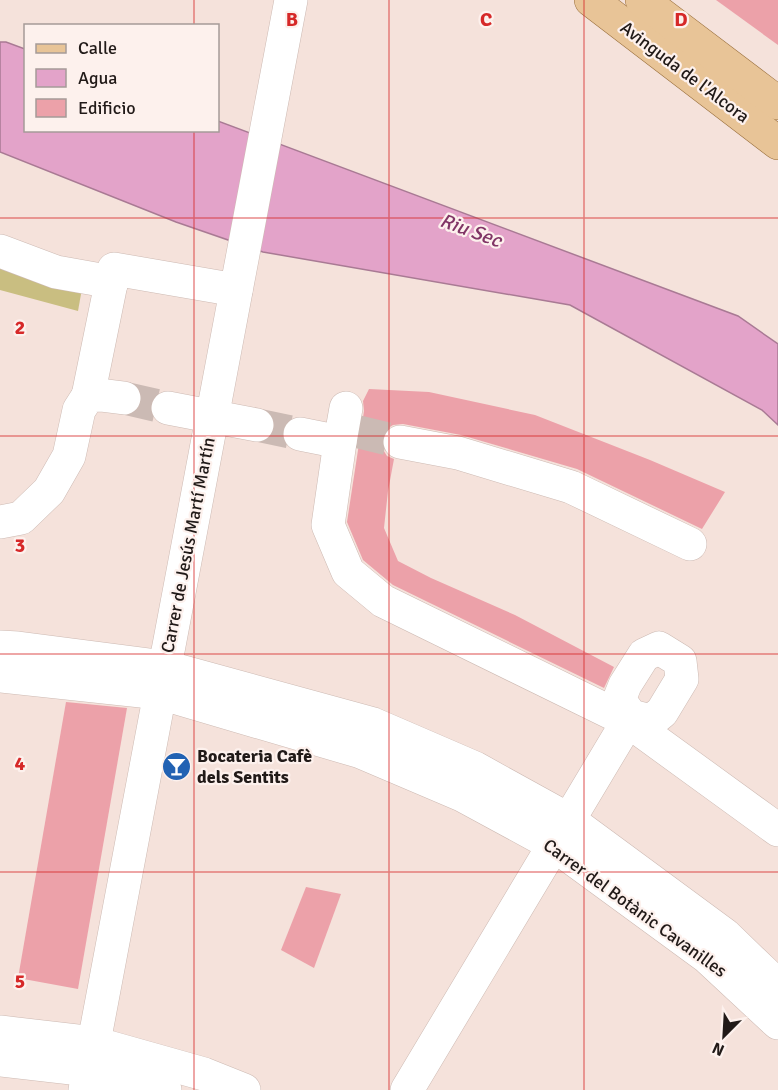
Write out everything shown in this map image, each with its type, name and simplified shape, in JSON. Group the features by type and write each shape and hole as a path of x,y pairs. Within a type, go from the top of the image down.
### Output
{"main road":[{"name":"Avinguda de l'Alcora","path":"591,0 778,143"},
{"name":"Avinguda de l'Alcora","path":"642,0 778,103"}],"street":[{"name":"Carrer de Jesús Martí Martín","path":"89,1067 291,0"},
{"path":"0,251 56,272 113,275 236,290"},
{"path":"0,522 21,518 49,491 69,456 79,410 88,396 113,275"},
{"path":"88,396 124,398"},
{"path":"168,408 257,425"},
{"path":"300,434 346,427 328,525 348,572 382,601 630,718 778,830"},
{"path":"400,442 458,453 571,487 690,544"},
{"name":"Carrer del Botànic Cavanilles","path":"0,647 18,648 373,724 475,768 561,833 707,957 778,1023"},
{"name":"Carrer del Botànic Cavanilles","path":"0,676 163,680"},
{"path":"407,1090 630,718"},
{"name":"Carrer del Botànic Cavanilles","path":"561,833 725,935 778,986"},
{"path":"0,1032 89,1067 165,1090"},
{"path":"0,1060 204,1074 244,1090"}],"shaded area":[{"path":"0,236 86,266 78,311 0,290"}],"water":[{"name":"Riu Sec","path":"0,42 6,42 24,49 24,132 219,132 219,121 738,316 778,344 778,425 762,410 570,305 263,252 176,222 0,152"}],"building":[{"path":"716,0 778,0 778,45"},
{"path":"369,389 429,392 535,415 725,492 702,529 577,469 461,435 403,424 393,425 385,430 382,448 387,456 394,459 384,528 398,561 515,615 614,667 604,688 393,585 363,560 347,522 364,411 363,401"},
{"path":"66,702 127,708 78,989 18,978"},
{"path":"306,887 341,894 314,968 281,950"}],"tunnel":[{"path":"124,398 168,408"},
{"path":"257,425 300,434"},
{"path":"355,431 400,442"}],"place":[{"name":"Bocateria Cafè dels Sentits","path":"176,766"}]}
